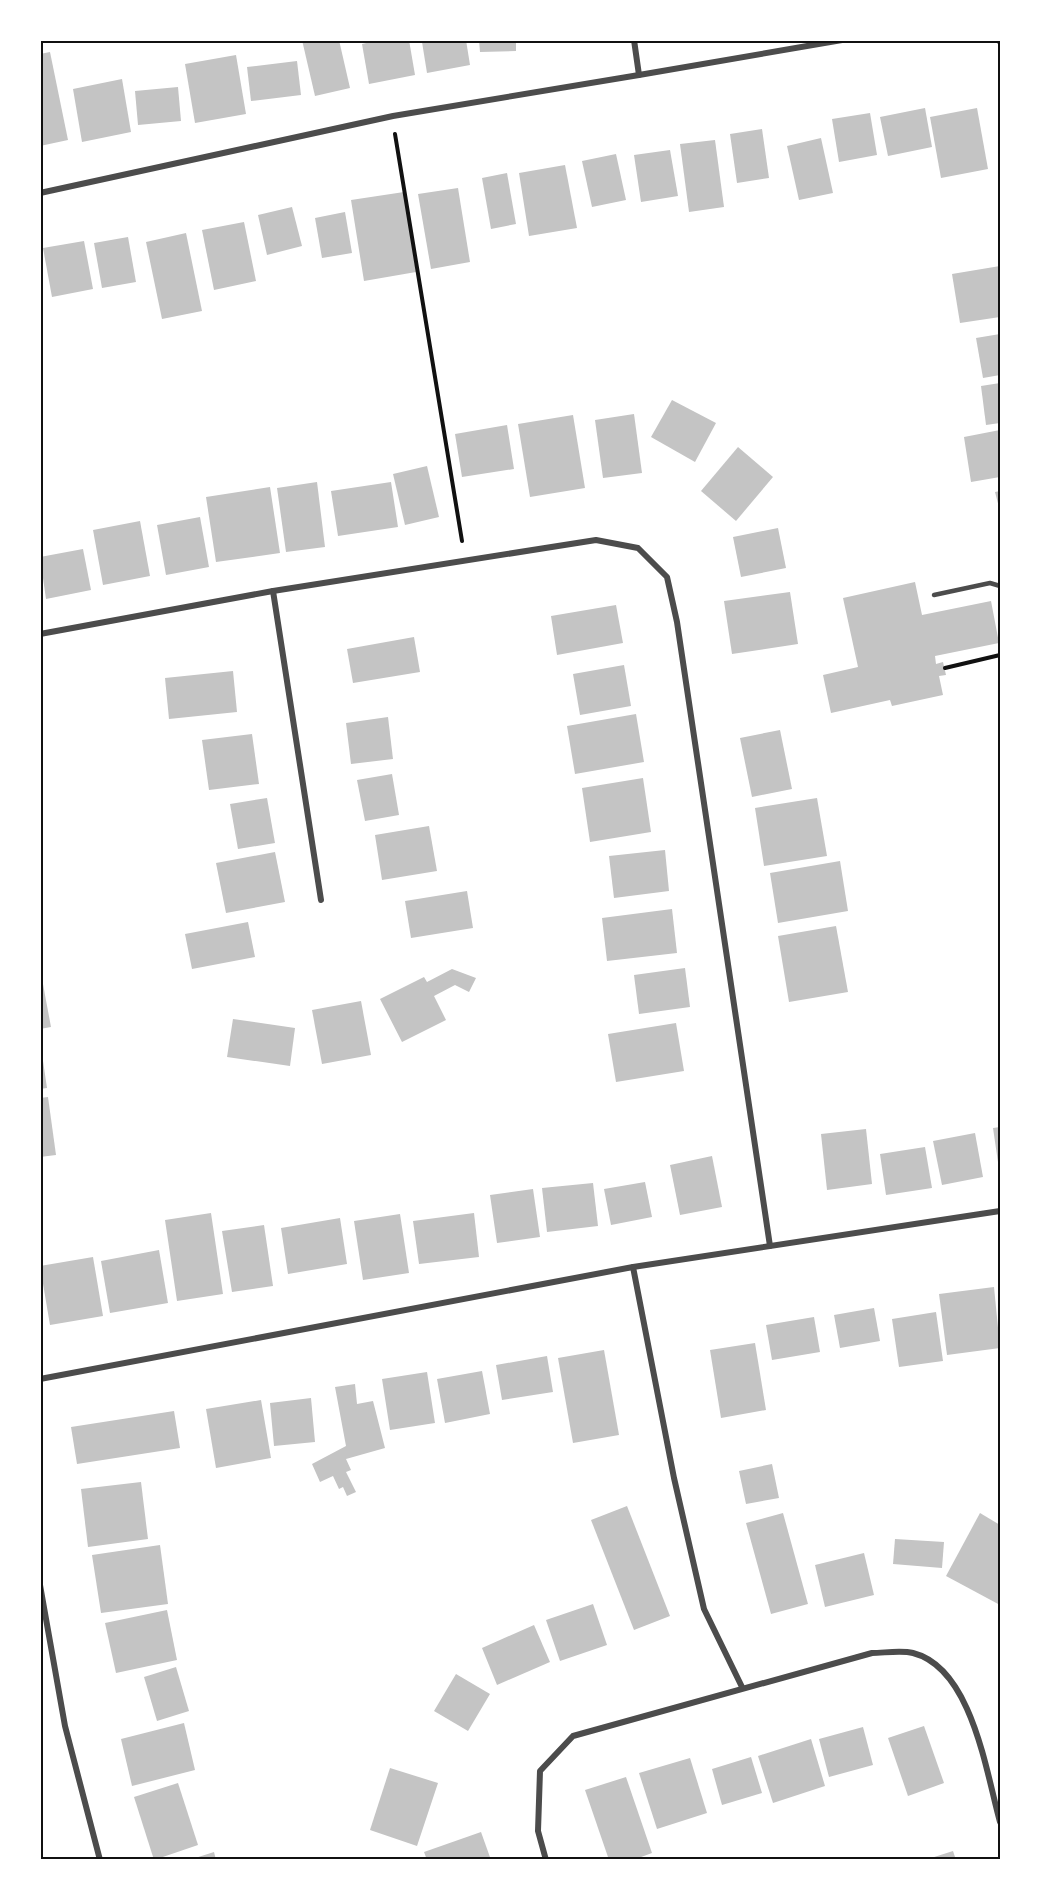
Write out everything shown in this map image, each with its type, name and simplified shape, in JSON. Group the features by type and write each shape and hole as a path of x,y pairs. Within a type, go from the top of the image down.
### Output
{"street":[{"path":"634,40 639,75"},
{"path":"40,193 393,116 842,40"},
{"path":"40,634 273,591 464,559 596,540 638,548 667,577 677,622 770,1246"},
{"path":"273,591 321,900"},
{"path":"40,1379 633,1267 1000,1211"},
{"path":"633,1267 674,1478 704,1609 742,1687"},
{"path":"40,1585 65,1726 100,1860"},
{"path":"546,1860 538,1831 540,1771 573,1736 742,1687 872,1653 914,1653 945,1671 967,1703 1000,1822"}],"lane":[{"path":"934,595 990,583 1000,586"}],"path":[{"path":"393,116 464,559"},
{"path":"945,668 1000,655"}],"building":[{"path":"302,40 339,40 350,88 315,96"},
{"path":"379,40 409,40 415,75 369,84 362,44"},
{"path":"466,40 470,65 427,73 422,42"},
{"path":"479,40 516,40 516,51 480,52"},
{"path":"50,52 68,140 40,146 40,54"},
{"path":"236,55 246,114 195,123 185,64"},
{"path":"297,61 301,95 251,101 247,67"},
{"path":"122,79 131,132 82,142 73,89"},
{"path":"178,87 181,121 138,125 135,91"},
{"path":"925,108 932,147 888,156 880,117"},
{"path":"977,108 988,169 941,178 930,117"},
{"path":"870,113 877,155 839,162 832,119"},
{"path":"762,129 769,178 737,183 730,134"},
{"path":"821,138 833,193 799,200 787,146"},
{"path":"715,140 724,207 689,212 680,144"},
{"path":"670,150 678,196 641,202 634,155"},
{"path":"616,154 626,200 592,207 582,161"},
{"path":"565,165 577,228 529,236 519,173"},
{"path":"507,173 516,224 491,229 482,178"},
{"path":"458,188 470,262 431,269 418,194"},
{"path":"404,192 416,272 364,281 351,200"},
{"path":"292,207 302,246 267,255 258,215"},
{"path":"345,212 352,253 322,258 315,218"},
{"path":"244,222 256,281 214,290 202,230"},
{"path":"186,233 202,311 162,319 146,242"},
{"path":"128,237 136,282 102,288 94,243"},
{"path":"84,241 93,289 52,297 43,248"},
{"path":"1000,266 1000,317 960,323 952,274"},
{"path":"1000,334 1000,375 983,378 976,338"},
{"path":"1000,383 1000,423 986,425 981,386"},
{"path":"672,400 716,423 695,462 651,437"},
{"path":"634,414 642,473 603,478 595,420"},
{"path":"573,415 585,488 530,497 518,424"},
{"path":"507,425 514,469 462,477 455,434"},
{"path":"1000,430 1000,477 971,482 964,437"},
{"path":"738,447 773,477 736,521 701,491"},
{"path":"427,466 439,517 405,525 393,474"},
{"path":"317,482 325,547 286,552 277,488"},
{"path":"391,482 398,527 338,536 331,491"},
{"path":"270,487 280,553 216,562 206,497"},
{"path":"1000,491 1000,511 995,492"},
{"path":"200,517 209,567 166,575 157,525"},
{"path":"140,521 150,576 103,585 93,530"},
{"path":"778,528 786,568 741,577 733,537"},
{"path":"83,549 91,590 46,599 40,557"},
{"path":"915,582 922,615 991,601 999,643 935,656 936,664 943,662 946,675 939,676 943,695 892,706 890,700 831,713 823,675 858,667 843,598"},
{"path":"790,592 798,644 732,654 724,601"},
{"path":"616,605 623,643 557,655 551,616"},
{"path":"414,637 420,672 353,683 347,649"},
{"path":"624,665 631,706 580,715 573,674"},
{"path":"233,671 237,712 169,719 165,678"},
{"path":"636,714 644,762 575,774 567,726"},
{"path":"388,717 393,759 351,764 346,723"},
{"path":"780,730 792,789 752,797 740,738"},
{"path":"252,734 259,784 209,790 202,740"},
{"path":"392,774 399,815 365,821 357,780"},
{"path":"643,778 651,832 590,842 582,788"},
{"path":"267,798 275,843 238,849 230,804"},
{"path":"817,798 827,856 764,866 755,808"},
{"path":"429,826 437,871 382,880 375,835"},
{"path":"665,850 669,891 614,898 609,856"},
{"path":"275,852 285,902 226,913 216,863"},
{"path":"840,861 848,911 778,923 770,873"},
{"path":"467,891 473,928 411,938 405,901"},
{"path":"672,909 677,953 607,961 602,918"},
{"path":"248,922 255,957 192,969 185,934"},
{"path":"836,926 848,992 789,1002 778,936"},
{"path":"40,968 51,1027 40,1029"},
{"path":"685,968 690,1007 639,1014 634,975"},
{"path":"452,969 476,978 469,992 455,985 434,996 446,1020 402,1042 380,999 424,977 427,982"},
{"path":"361,1001 371,1055 322,1064 312,1010"},
{"path":"233,1019 295,1028 290,1066 227,1057"},
{"path":"676,1023 684,1071 616,1082 608,1034"},
{"path":"42,1054 47,1088 40,1089 40,1055"},
{"path":"48,1097 56,1155 40,1157 40,1098"},
{"path":"1000,1127 1000,1169 999,1169 993,1128"},
{"path":"866,1129 872,1184 827,1190 821,1134"},
{"path":"975,1133 983,1177 942,1185 933,1141"},
{"path":"925,1147 932,1188 886,1195 880,1154"},
{"path":"712,1156 722,1207 680,1215 670,1165"},
{"path":"645,1182 652,1217 611,1225 604,1189"},
{"path":"593,1183 598,1226 547,1232 542,1188"},
{"path":"533,1189 540,1237 497,1243 490,1195"},
{"path":"211,1213 223,1294 177,1301 165,1220"},
{"path":"474,1213 479,1257 419,1264 413,1221"},
{"path":"400,1214 409,1273 363,1280 354,1221"},
{"path":"340,1218 347,1264 288,1274 281,1228"},
{"path":"264,1225 273,1286 232,1292 222,1231"},
{"path":"159,1250 168,1303 110,1313 101,1261"},
{"path":"93,1257 103,1316 50,1325 40,1266"},
{"path":"994,1287 1000,1348 947,1355 939,1294"},
{"path":"874,1308 880,1341 840,1348 834,1315"},
{"path":"936,1312 943,1361 899,1367 892,1319"},
{"path":"814,1317 820,1352 772,1360 766,1325"},
{"path":"755,1343 766,1410 721,1418 710,1350"},
{"path":"604,1350 619,1435 573,1443 558,1358"},
{"path":"547,1356 553,1392 502,1400 496,1365"},
{"path":"482,1371 490,1414 445,1423 437,1379"},
{"path":"427,1372 435,1423 390,1430 382,1379"},
{"path":"355,1384 357,1404 373,1401 385,1448 346,1459 351,1470 346,1472 356,1492 347,1496 343,1487 339,1489 333,1476 320,1482 312,1464 346,1446 335,1387"},
{"path":"311,1398 315,1442 274,1446 270,1403"},
{"path":"261,1400 271,1458 216,1468 206,1409"},
{"path":"174,1411 180,1448 77,1464 71,1427"},
{"path":"772,1464 779,1498 746,1504 739,1471"},
{"path":"141,1482 148,1539 88,1547 81,1489"},
{"path":"627,1506 670,1616 634,1630 591,1520"},
{"path":"783,1513 808,1604 771,1614 746,1523"},
{"path":"980,1513 1000,1525 1000,1605 946,1576"},
{"path":"895,1539 944,1542 942,1568 893,1564"},
{"path":"160,1545 168,1604 101,1613 92,1555"},
{"path":"864,1553 874,1595 825,1607 815,1565"},
{"path":"593,1604 607,1645 560,1661 546,1620"},
{"path":"167,1610 177,1660 116,1673 105,1623"},
{"path":"534,1625 550,1662 497,1685 482,1648"},
{"path":"176,1667 189,1711 157,1721 144,1677"},
{"path":"456,1674 490,1694 468,1731 434,1711"},
{"path":"184,1723 195,1770 132,1786 121,1739"},
{"path":"924,1726 944,1783 908,1796 888,1738"},
{"path":"863,1727 873,1765 829,1777 819,1739"},
{"path":"811,1739 825,1786 773,1803 758,1756"},
{"path":"751,1757 762,1793 722,1805 712,1769"},
{"path":"690,1758 707,1813 657,1829 639,1773"},
{"path":"390,1768 438,1783 417,1846 370,1830"},
{"path":"626,1777 652,1853 633,1860 609,1860 585,1790"},
{"path":"178,1783 198,1845 154,1860 134,1797"},
{"path":"481,1832 491,1860 427,1860 424,1852"},
{"path":"953,1851 956,1860 928,1860 928,1859"},
{"path":"214,1852 216,1860 192,1859"}]}
